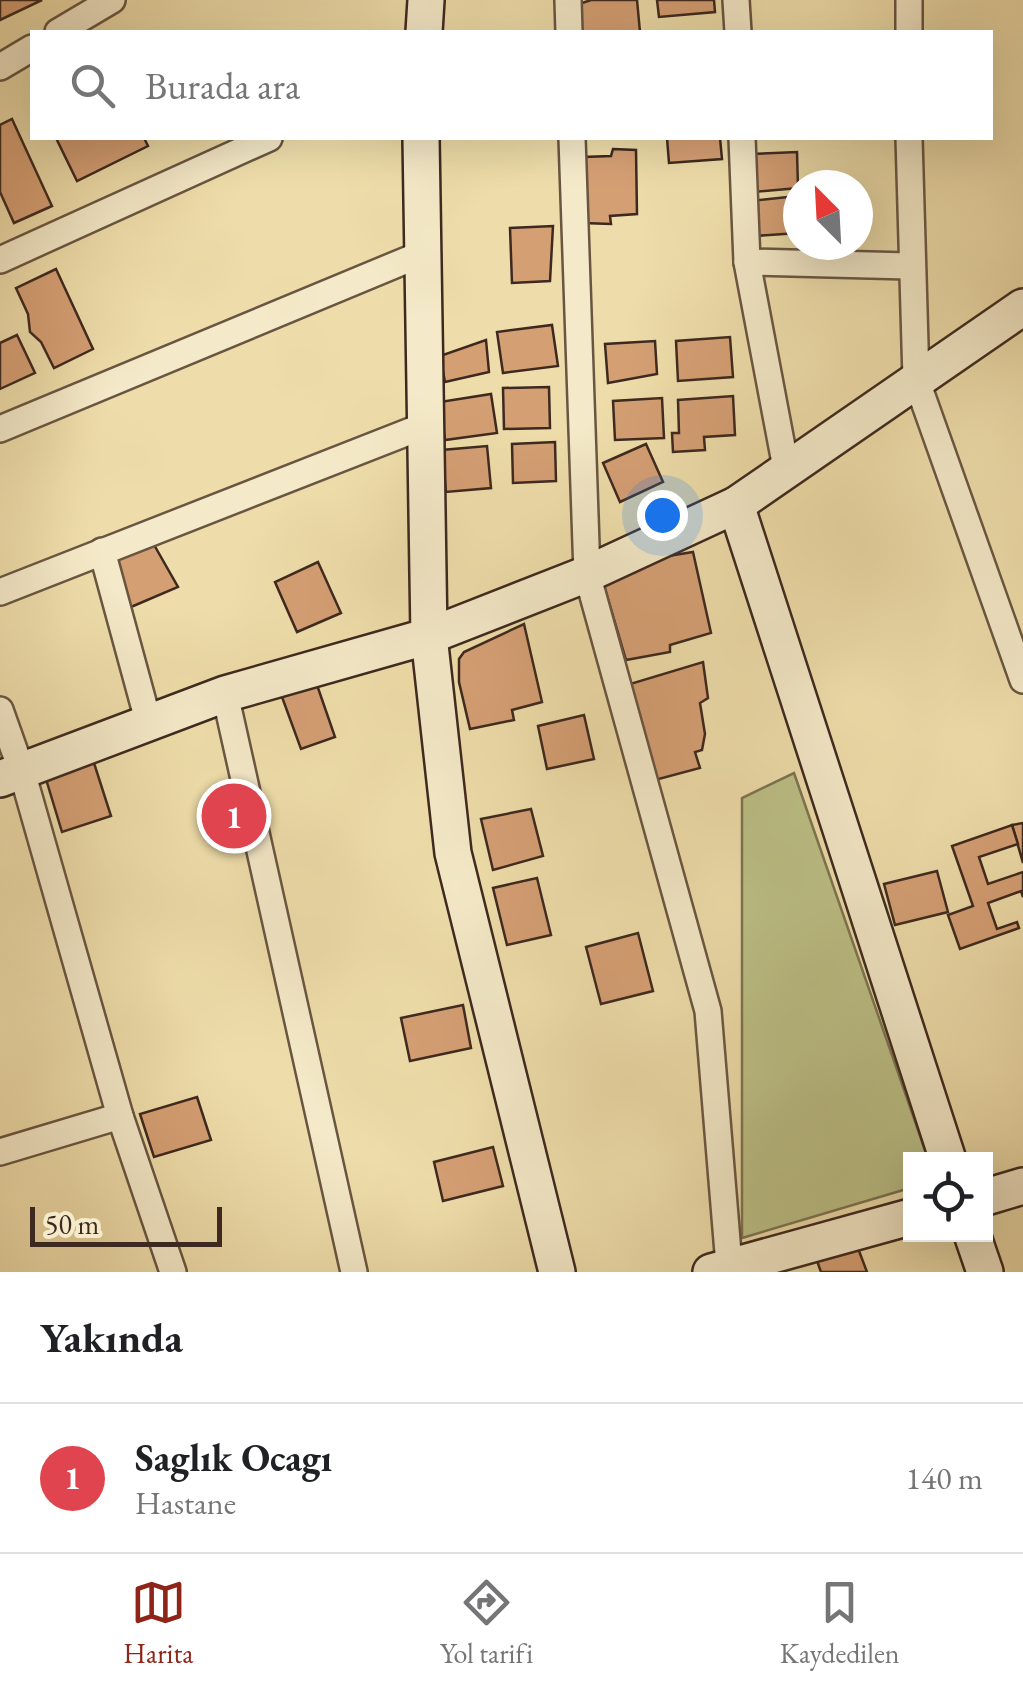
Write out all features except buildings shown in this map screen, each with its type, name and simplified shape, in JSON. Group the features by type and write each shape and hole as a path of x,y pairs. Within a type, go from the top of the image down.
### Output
{"street":[{"path":"61,30 112,0"},
{"path":"424,30 426,0"},
{"path":"568,0 569,30"},
{"path":"736,0 738,30"},
{"path":"909,0 909,30"},
{"path":"0,67 30,49"},
{"path":"0,260 265,140"},
{"path":"421,140 419,255 429,636 453,853 557,1272"},
{"path":"572,140 587,574 708,1011 720,1269 903,1220"},
{"path":"742,140 747,262 786,468"},
{"path":"909,140 916,379 1023,680"},
{"path":"0,429 419,255"},
{"path":"747,262 910,266"},
{"path":"11,776 225,694 429,636 587,574 736,505 1023,306"},
{"path":"0,592 426,426"},
{"path":"736,505 945,1152"},
{"path":"102,551 149,724"},
{"path":"225,694 354,1272"},
{"path":"0,710 11,776 174,1272"},
{"path":"0,1152 120,1116"},
{"path":"993,1195 1023,1186"},
{"path":"975,1242 985,1272"}],"green space":[{"path":"794,773 926,1152 903,1152 903,1190 742,1238 742,798"}],"place":[{"name":"Saglık Ocagı","path":"234,816"}]}
